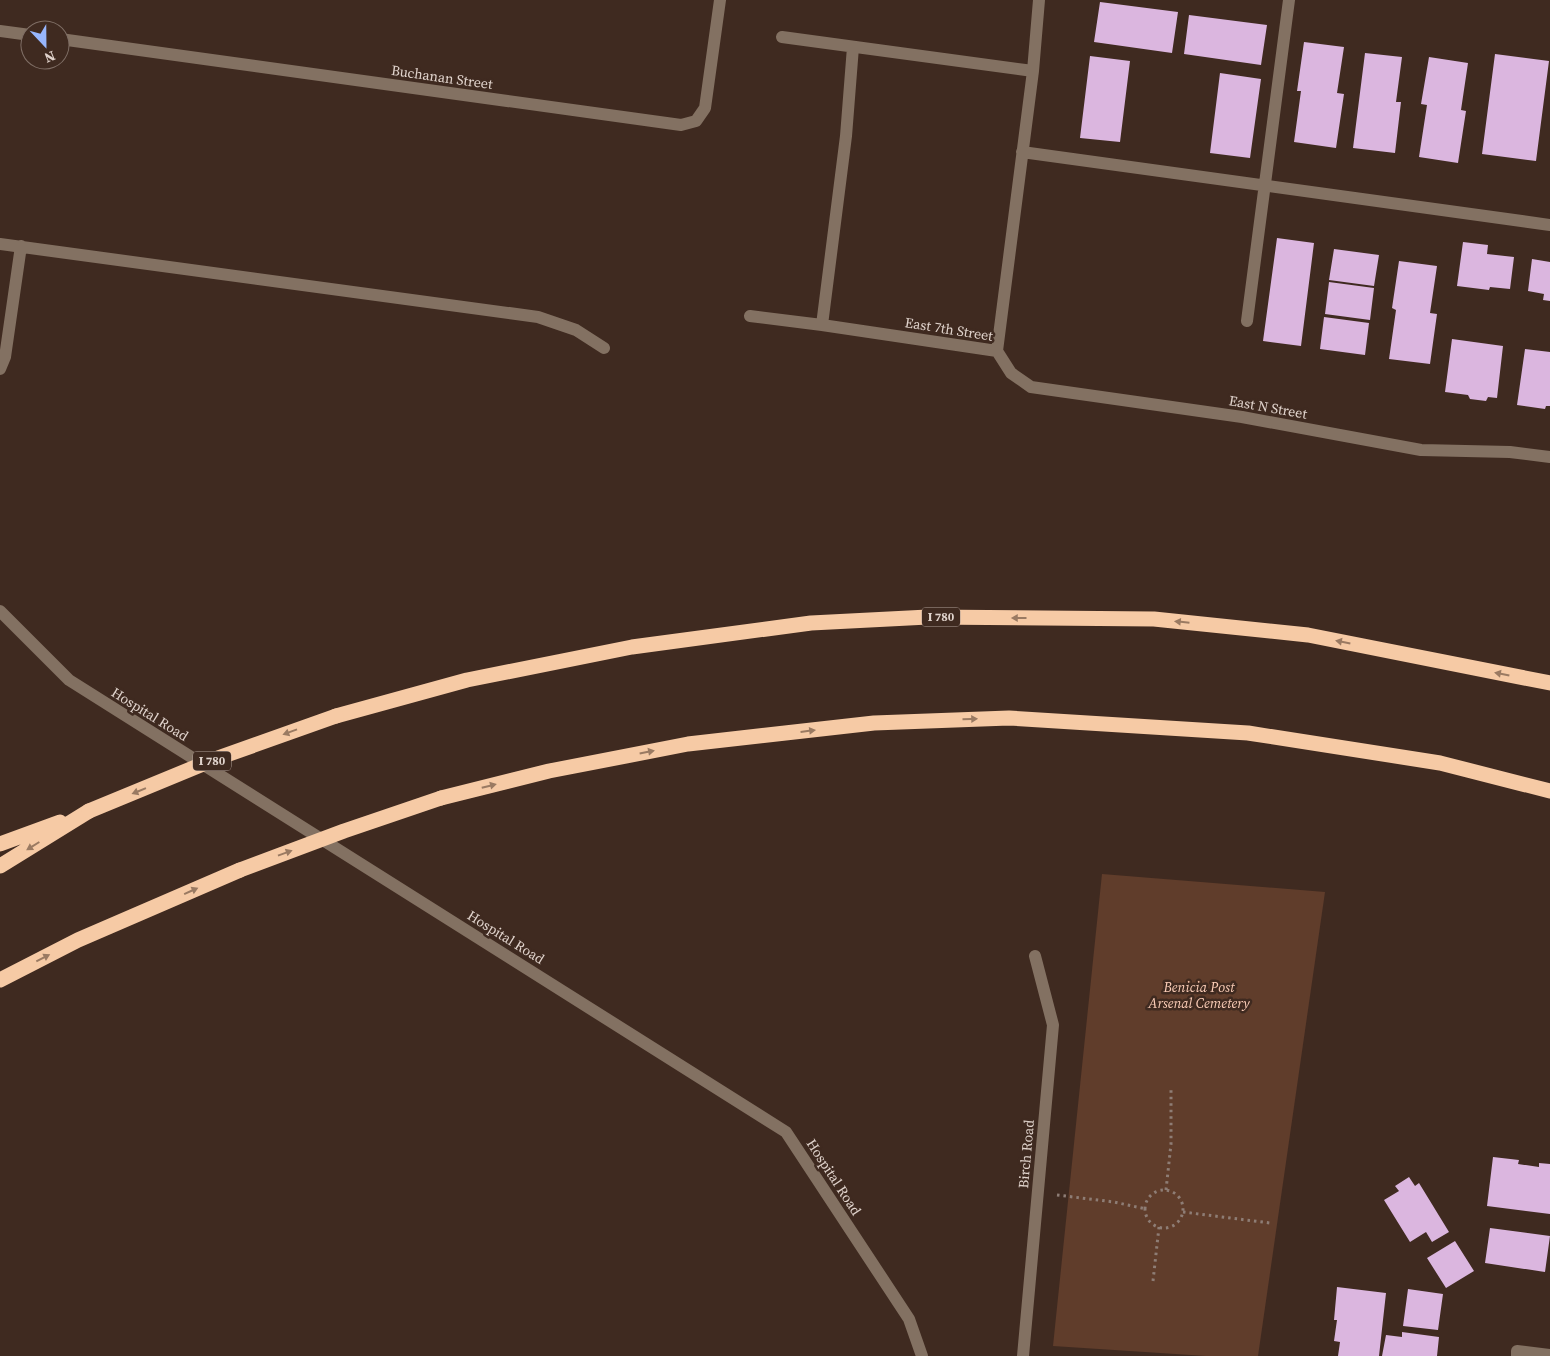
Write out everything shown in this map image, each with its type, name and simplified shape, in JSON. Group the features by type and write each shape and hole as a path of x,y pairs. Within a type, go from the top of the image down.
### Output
{"highway":[{"name":"I 780","path":"0,866 89,811 215,759 336,716 468,680 632,646 811,624 928,617 1154,619 1308,635 1550,683"},
{"path":"0,980 78,940 240,870 344,831 441,798 549,770 688,744 874,723 1009,718 1248,733 1440,763 1550,791"},
{"path":"0,844 89,811"}],"street":[{"name":"Buchanan Street","path":"70,40 681,125 696,121 705,108 720,0"},
{"name":"East 7th Street","path":"750,316 997,351 1033,71 1039,0"},
{"path":"1247,321 1289,0"},
{"path":"0,31 20,34"},
{"path":"782,37 1033,71"},
{"path":"822,325 846,136 853,47"},
{"path":"1022,152 1550,226"},
{"path":"0,244 538,318 576,330 604,348"},
{"path":"0,369 5,356 21,246"},
{"name":"East N Street","path":"997,351 1011,373 1031,387 1242,417 1421,450 1510,452 1550,457"},
{"name":"Hospital Road","path":"0,611 69,680 786,1132 909,1319 922,1356"},
{"name":"Birch Road","path":"1023,1356 1053,1024 1035,956"},
{"path":"1517,1353 1550,1355"}],"path":[{"path":"1166,1190 1171,1144 1171,1088"},
{"path":"1166,1190 1177,1195 1183,1206 1181,1218 1177,1223 1171,1226 1159,1227 1149,1220 1146,1215 1146,1209 1150,1197 1154,1193 1166,1190"},
{"path":"1038,1193 1114,1202 1146,1209"},
{"path":"1183,1212 1270,1223"},
{"path":"1153,1281 1159,1227"}],"green space":[{"name":"Benicia Post Arsenal Cemetery","path":"1102,874 1325,892 1258,1356 1206,1356 1053,1346"}],"building":[{"path":"1100,2 1178,12 1172,53 1094,42"},
{"path":"1189,15 1267,25 1261,65 1184,54"},
{"path":"1304,42 1344,47 1337,93 1344,94 1336,148 1294,142 1301,91 1297,91"},
{"path":"1365,53 1402,57 1396,102 1401,102 1395,153 1353,148"},
{"path":"1495,54 1549,61 1536,161 1482,154"},
{"path":"1090,56 1130,61 1120,142 1080,138"},
{"path":"1429,57 1468,63 1461,110 1466,111 1458,163 1419,157 1427,105 1421,104"},
{"path":"1220,73 1261,79 1250,158 1210,153"},
{"path":"1277,238 1314,243 1301,346 1263,341"},
{"path":"1463,242 1488,245 1487,254 1514,257 1510,289 1490,287 1489,290 1457,286"},
{"path":"1334,249 1379,255 1374,286 1329,280"},
{"path":"1532,259 1550,262 1550,301 1543,300 1544,294 1528,291"},
{"path":"1399,261 1437,266 1430,313 1437,314 1430,364 1389,359 1396,310 1392,308"},
{"path":"1329,282 1374,288 1370,320 1325,314"},
{"path":"1324,317 1369,323 1365,355 1320,349"},
{"path":"1452,339 1503,346 1497,398 1488,397 1486,401 1470,399 1468,395 1445,392"},
{"path":"1525,349 1550,352 1550,406 1546,406 1545,409 1517,405"},
{"path":"1493,1157 1519,1160 1518,1164 1539,1167 1539,1163 1550,1164 1550,1214 1487,1206"},
{"path":"1409,1177 1415,1186 1419,1183 1449,1232 1432,1242 1426,1232 1410,1242 1384,1200 1399,1191 1395,1186"},
{"path":"1490,1228 1550,1236 1545,1272 1485,1263"},
{"path":"1455,1241 1474,1271 1446,1288 1427,1258"},
{"path":"1337,1287 1386,1293 1379,1356 1338,1356 1340,1342 1334,1341 1337,1320 1334,1320"},
{"path":"1408,1289 1443,1294 1438,1330 1403,1326"},
{"path":"1402,1332 1439,1337 1437,1356 1382,1356 1386,1335 1402,1337"}]}
